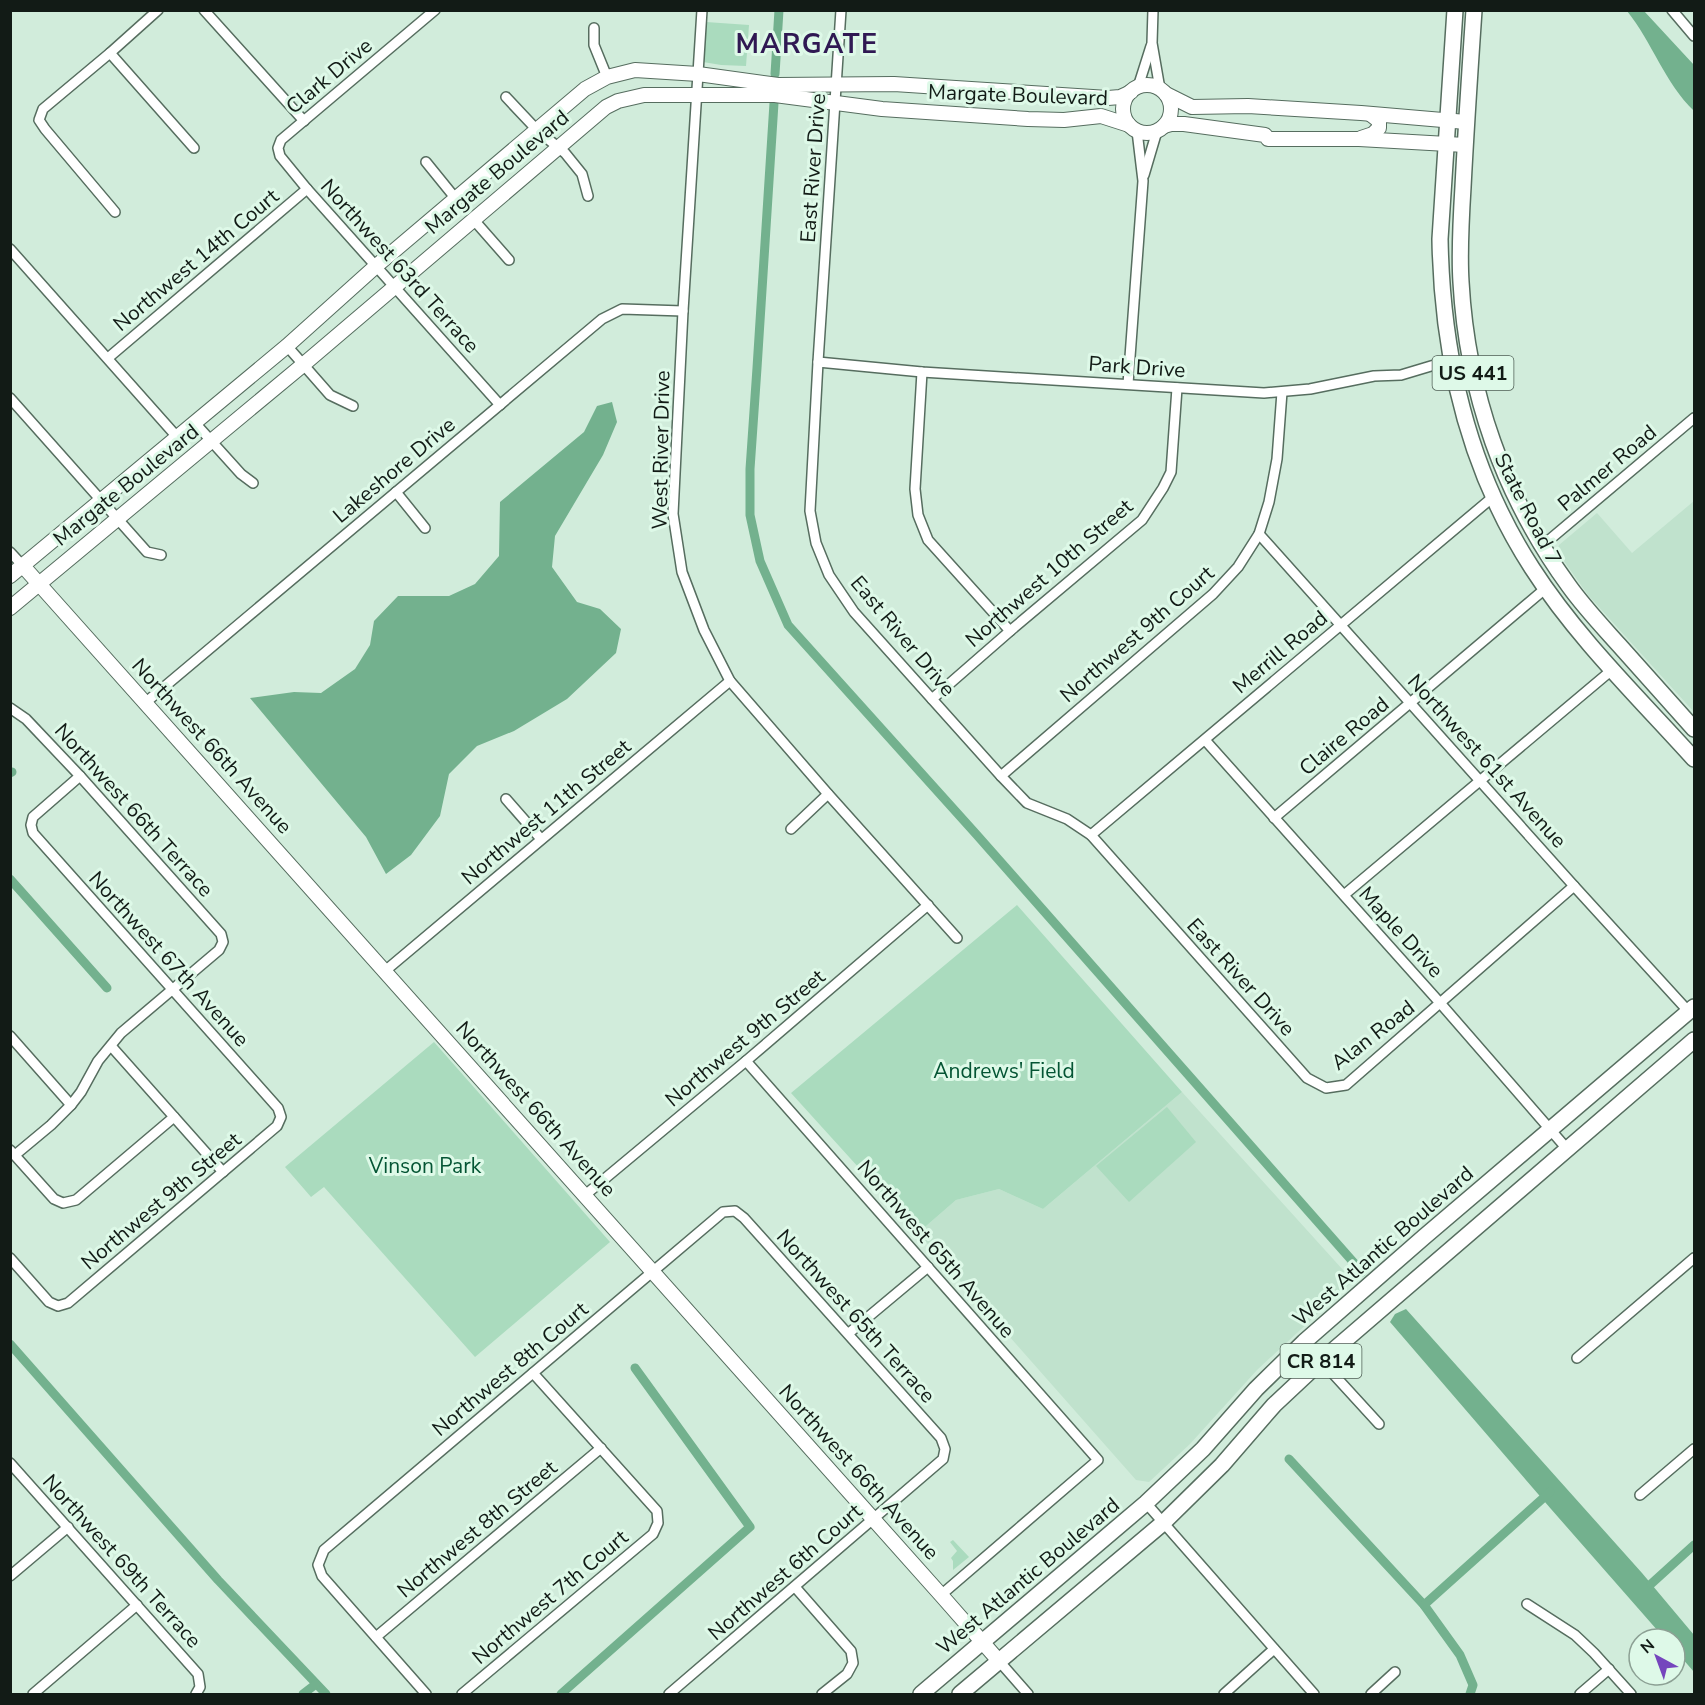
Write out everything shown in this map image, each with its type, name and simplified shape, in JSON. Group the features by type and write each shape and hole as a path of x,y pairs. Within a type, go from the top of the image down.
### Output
{"main road":[{"name":"State Road 7","path":"1455,10 1440,239 1440,272 1450,360 1468,431 1493,497 1530,565 1588,641 1695,759"},
{"name":"State Road 7","path":"1474,10 1466,122 1461,280 1466,335 1480,404 1510,485 1542,546 1580,601 1695,729"},
{"path":"1450,360 1463,370 1471,399 1480,404"},
{"path":"1508,526 1527,543 1542,546"},
{"path":"1588,641 1622,658 1631,659"},
{"path":"1613,669 1631,672 1653,683"},
{"name":"West Atlantic Boulevard","path":"921,1695 1146,1503 1203,1449 1256,1389 1304,1342 1692,1009"},
{"name":"CR 814","path":"960,1695 1163,1523 1222,1465 1274,1405 1320,1361 1695,1040"}],"street":[{"path":"115,212 39,120 43,109 158,10"},
{"path":"204,10 304,121"},
{"name":"Clark Drive","path":"278,148 282,140 435,10"},
{"name":"West River Drive","path":"702,10 673,514 682,572 704,630 730,681 957,938"},
{"name":"East River Drive","path":"842,10 810,511 816,543 829,575 854,612 1027,803 1067,819 1091,835 1307,1078 1326,1088"},
{"path":"1128,384 1143,181 1161,129 1170,117 1171,111 1169,99 1163,92 1152,43 1153,10"},
{"path":"1672,10 1695,36"},
{"path":"594,28 594,45 607,77"},
{"path":"1143,181 1133,128 1123,112 1124,104 1134,90 1152,43"},
{"path":"110,53 194,148"},
{"name":"Margate Boulevard","path":"10,576 287,346 375,267 585,89 607,77 635,70 698,74 778,85 894,84 1108,98 1120,97 1134,90"},
{"path":"1134,90 1145,86 1163,92 1186,105 1198,108 1240,106 1466,122"},
{"name":"Margate Boulevard","path":"10,608 212,442 606,107 618,100 644,95 775,95 913,111 1048,120 1101,116 1133,128"},
{"path":"506,97 537,130 565,153 582,174 588,196"},
{"path":"1359,139 1373,134 1379,128 1379,121 1370,114"},
{"path":"1133,128 1150,133 1171,124 1184,123 1265,135 1268,139 1359,139 1465,145"},
{"name":"Northwest 63rd Terrace","path":"278,148 280,156 375,267 500,405"},
{"path":"426,162 456,199"},
{"name":"Northwest 14th Court","path":"108,358 308,189"},
{"path":"473,219 509,260"},
{"path":"10,249 177,438"},
{"name":"Lakeshore Drive","path":"146,703 602,319 622,309 683,311"},
{"path":"287,346 330,394 353,406"},
{"name":"Park Drive","path":"818,362 922,372 1177,388 1282,392 1310,389 1374,376 1401,375 1450,360"},
{"path":"922,372 915,489 918,515 928,540 1010,631"},
{"name":"Northwest 10th Street","path":"932,699 1142,520 1164,488 1171,472 1177,388"},
{"name":"Northwest 9th Court","path":"1001,776 1213,594 1238,567 1259,534 1269,502 1277,459 1282,392"},
{"path":"10,398 147,552 161,555"},
{"name":"Palmer Road","path":"1542,546 1695,418"},
{"path":"195,423 241,474 253,483"},
{"path":"396,492 424,528"},
{"name":"Merrill Road","path":"1091,835 1493,497"},
{"name":"Northwest 61st Avenue","path":"1259,534 1574,886 1692,1009"},
{"name":"Northwest 66th Avenue","path":"10,552 941,1594 1028,1695"},
{"name":"Claire Road","path":"1275,818 1546,588"},
{"path":"1344,895 1613,669"},
{"name":"Northwest 11th Street","path":"385,970 730,681"},
{"name":"Northwest 66th Terrace","path":"10,708 26,719 80,776 221,934 223,942 219,950 171,989"},
{"name":"Maple Drive","path":"1205,740 1568,1150"},
{"name":"Northwest 67th Avenue","path":"80,776 33,817 31,825 33,833 278,1108 281,1117"},
{"path":"791,830 828,794"},
{"path":"506,799 541,839"},
{"name":"Alan Road","path":"1326,1088 1346,1085 1574,886"},
{"name":"Northwest 9th Street","path":"584,1196 928,905"},
{"path":"171,989 121,1033 98,1061 71,1105 51,1125 13,1152 54,1199 63,1203 76,1200 174,1117"},
{"path":"10,1036 71,1105"},
{"path":"111,1046 223,1172"},
{"name":"Northwest 65th Avenue","path":"746,1061 1098,1460 941,1594"},
{"name":"Northwest 9th Street","path":"10,1258 49,1302 58,1306 68,1303 277,1126 281,1117"},
{"name":"Northwest 8th Court","path":"376,1637 322,1576 318,1565 324,1550 723,1212 735,1211"},
{"name":"Northwest 65th Terrace","path":"735,1211 849,1333 941,1437 945,1449"},
{"path":"1577,1358 1695,1258"},
{"path":"849,1333 928,1267"},
{"path":"1304,1342 1378,1424"},
{"path":"533,1373 601,1448"},
{"name":"Northwest 7th Court","path":"462,1695 653,1534 658,1523 657,1511 601,1448"},
{"name":"Northwest 8th Street","path":"376,1637 601,1448"},
{"name":"Northwest 6th Court","path":"669,1695 943,1459 945,1449"},
{"path":"1640,1496 1695,1449"},
{"name":"Northwest 69th Terrace","path":"10,1463 198,1674 198,1691"},
{"path":"1146,1503 1314,1695"},
{"path":"10,1576 68,1527"},
{"path":"795,1587 851,1651 853,1663 847,1674 822,1695"},
{"path":"1527,1604 1575,1635 1631,1695"},
{"path":"33,1695 137,1605"},
{"path":"376,1637 426,1695"},
{"path":"1224,1695 1274,1649"},
{"path":"1580,1695 1609,1669"},
{"path":"1371,1695 1395,1672"}],"shaded area":[{"path":"1627,11 1644,11 1694,65 1694,111 1675,88"},
{"path":"612,402 617,422 603,455 555,536 552,567 577,602 600,609 621,629 616,653 567,699 514,731 477,746 449,774 440,816 411,855 386,874 366,837 250,698 294,692 321,693 355,669 370,645 374,621 398,596 449,596 475,584 499,556 500,502 584,432 597,406"},
{"path":"1694,501 1694,712 1588,595 1559,554 1558,549 1559,545 1597,513 1632,553"},
{"path":"1182,1092 1353,1281 1257,1370 1190,1444 1149,1482 1136,1480 918,1233 956,1200 999,1189 1043,1209"},
{"path":"1406,1309 1642,1573 1694,1635 1694,1672 1687,1664 1687,1627 1654,1627 1390,1322 1395,1314"}],"green space":[{"path":"706,22 749,25 746,66 703,62"},
{"name":"Andrews' Field","path":"1017,905 1182,1092 1043,1209 999,1189 956,1200 918,1233 791,1093"},
{"name":"Vinson Park","path":"434,1042 610,1242 475,1357 324,1187 311,1197 285,1167"},
{"path":"1167,1107 1196,1142 1129,1202 1096,1166"},
{"path":"953,1540 969,1557 953,1570 951,1558 957,1551 950,1542"}],"waterway":[{"path":"775,74 779,10"},
{"path":"774,103 750,469 750,515 760,561 788,625 976,834 1362,1272"},
{"path":"10,879 107,988"},
{"path":"10,1344 218,1580 326,1694"},
{"path":"561,1694 750,1527 635,1368"},
{"path":"1289,1459 1424,1605 1460,1655 1473,1685 1470,1694"},
{"path":"1424,1605 1550,1492"},
{"path":"1651,1584 1694,1545"},
{"path":"303,1694 316,1684"}],"district":[{"name":"MARGATE","path":"807,44"}]}
